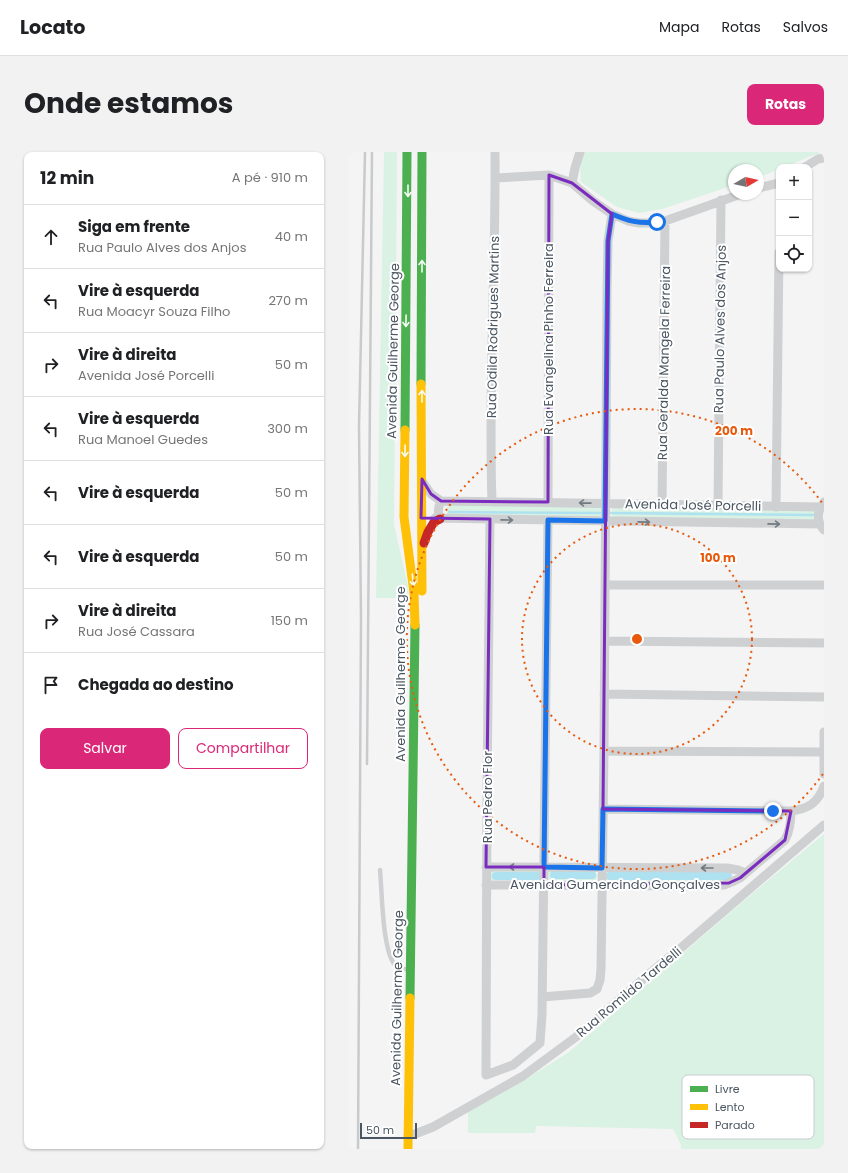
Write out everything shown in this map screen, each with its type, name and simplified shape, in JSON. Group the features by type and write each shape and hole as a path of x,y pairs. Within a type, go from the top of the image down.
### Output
{"main road":[{"name":"Avenida Guilherme George","path":"407,152 404,517 413,578 415,604 410,969 412,1134 415,1149"},
{"name":"Avenida Guilherme George","path":"408,1149 412,1134 423,624 421,518 422,152"},
{"path":"404,480 408,514 412,518 421,518"},
{"path":"422,551 425,539 431,526 440,518"}],"street":[{"name":"Rua Odila Rodrigues Martins","path":"492,502 491,408 495,152"},
{"path":"572,183 574,168 580,152"},
{"path":"810,164 818,159 824,158"},
{"path":"495,178 549,175 572,183 593,201 612,214 639,223 665,221 728,198"},
{"name":"Rua Evangelina Pinho Ferreira","path":"548,502 549,175"},
{"path":"764,186 776,183"},
{"name":"Rua Paulo Alves dos Anjos","path":"718,506 721,200"},
{"path":"548,520 542,996 582,995 597,989 601,969 608,249 612,214"},
{"name":"Rua Geralda Mangela Ferreira","path":"662,504 665,221"},
{"path":"776,506 779,272"},
{"path":"422,479 431,494 441,501 438,508 440,518"},
{"name":"Avenida José Porcelli","path":"441,501 718,506 822,504"},
{"path":"822,504 818,514 822,527"},
{"name":"Avenida José Porcelli","path":"421,518 822,527"},
{"name":"Rua Pedro Flor","path":"490,519 486,867 486,1075 513,1065 540,1043 542,996"},
{"path":"605,585 824,585"},
{"path":"605,641 824,642"},
{"path":"604,694 824,697"},
{"path":"824,732 824,774"},
{"path":"604,751 824,752"},
{"path":"603,809 801,810 808,808 820,795 824,786"},
{"path":"745,873 784,840 788,834 790,826 791,811"},
{"name":"Rua Romildo Tardelli","path":"412,1134 433,1127 523,1076 559,1050 588,1028 824,825"},
{"name":"Avenida Gumercindo Gonçalves","path":"486,867 727,868 745,873"},
{"name":"Avenida Gumercindo Gonçalves","path":"486,885 724,885 734,881 745,873"}],"lane":[{"path":"380,870 384,924 390,954 398,968 410,969"}],"highlighted area":[{"path":"549,175 572,183 612,214 608,241 603,809 791,811 785,840 740,878 729,883 544,885 544,867 486,867 490,519 421,518 422,479 431,494 441,501 548,502"}],"green space":[{"path":"384,152 397,152 394,525 408,586 409,598 376,598"},
{"path":"584,152 824,152 792,164 776,164 776,170 764,175 764,164 728,164 728,187 662,209 639,213 617,207 581,182 580,165"},
{"path":"447,504 602,506 602,517 447,516"},
{"path":"612,507 815,510 815,521 612,518"},
{"path":"824,834 824,1149 681,1149 681,1145 673,1129 536,1126 535,1133 468,1133 468,1112 517,1085 569,1052 741,903"},
{"path":"539,870 541,873 540,879 536,881 491,880 490,878 490,871"},
{"path":"550,870 595,871 598,876 593,882 550,881 547,879 548,872"},
{"path":"607,871 729,872 732,877 728,882 609,882 607,881"}],"waterway":[{"path":"449,512 600,513"},
{"path":"610,513 813,515"},
{"path":"554,875 592,875"},
{"path":"496,876 537,876"},
{"path":"610,876 728,876"}],"railway":[{"path":"358,1149 361,618 359,427 365,152"},
{"path":"367,764 372,152"}],"traffic: fast":[{"path":"405,430 407,152"},
{"path":"421,384 422,152"},
{"path":"410,998 415,625"}],"traffic: slow":[{"path":"421,384 422,591"},
{"path":"405,430 404,517 414,593 415,625"},
{"path":"408,1149 410,998"}],"traffic: jam":[{"path":"424,543 434,522 440,519"}],"route":[{"path":"657,222 639,223 612,214 608,241 605,521 548,520 544,867 602,868 603,809 773,811"}]}
